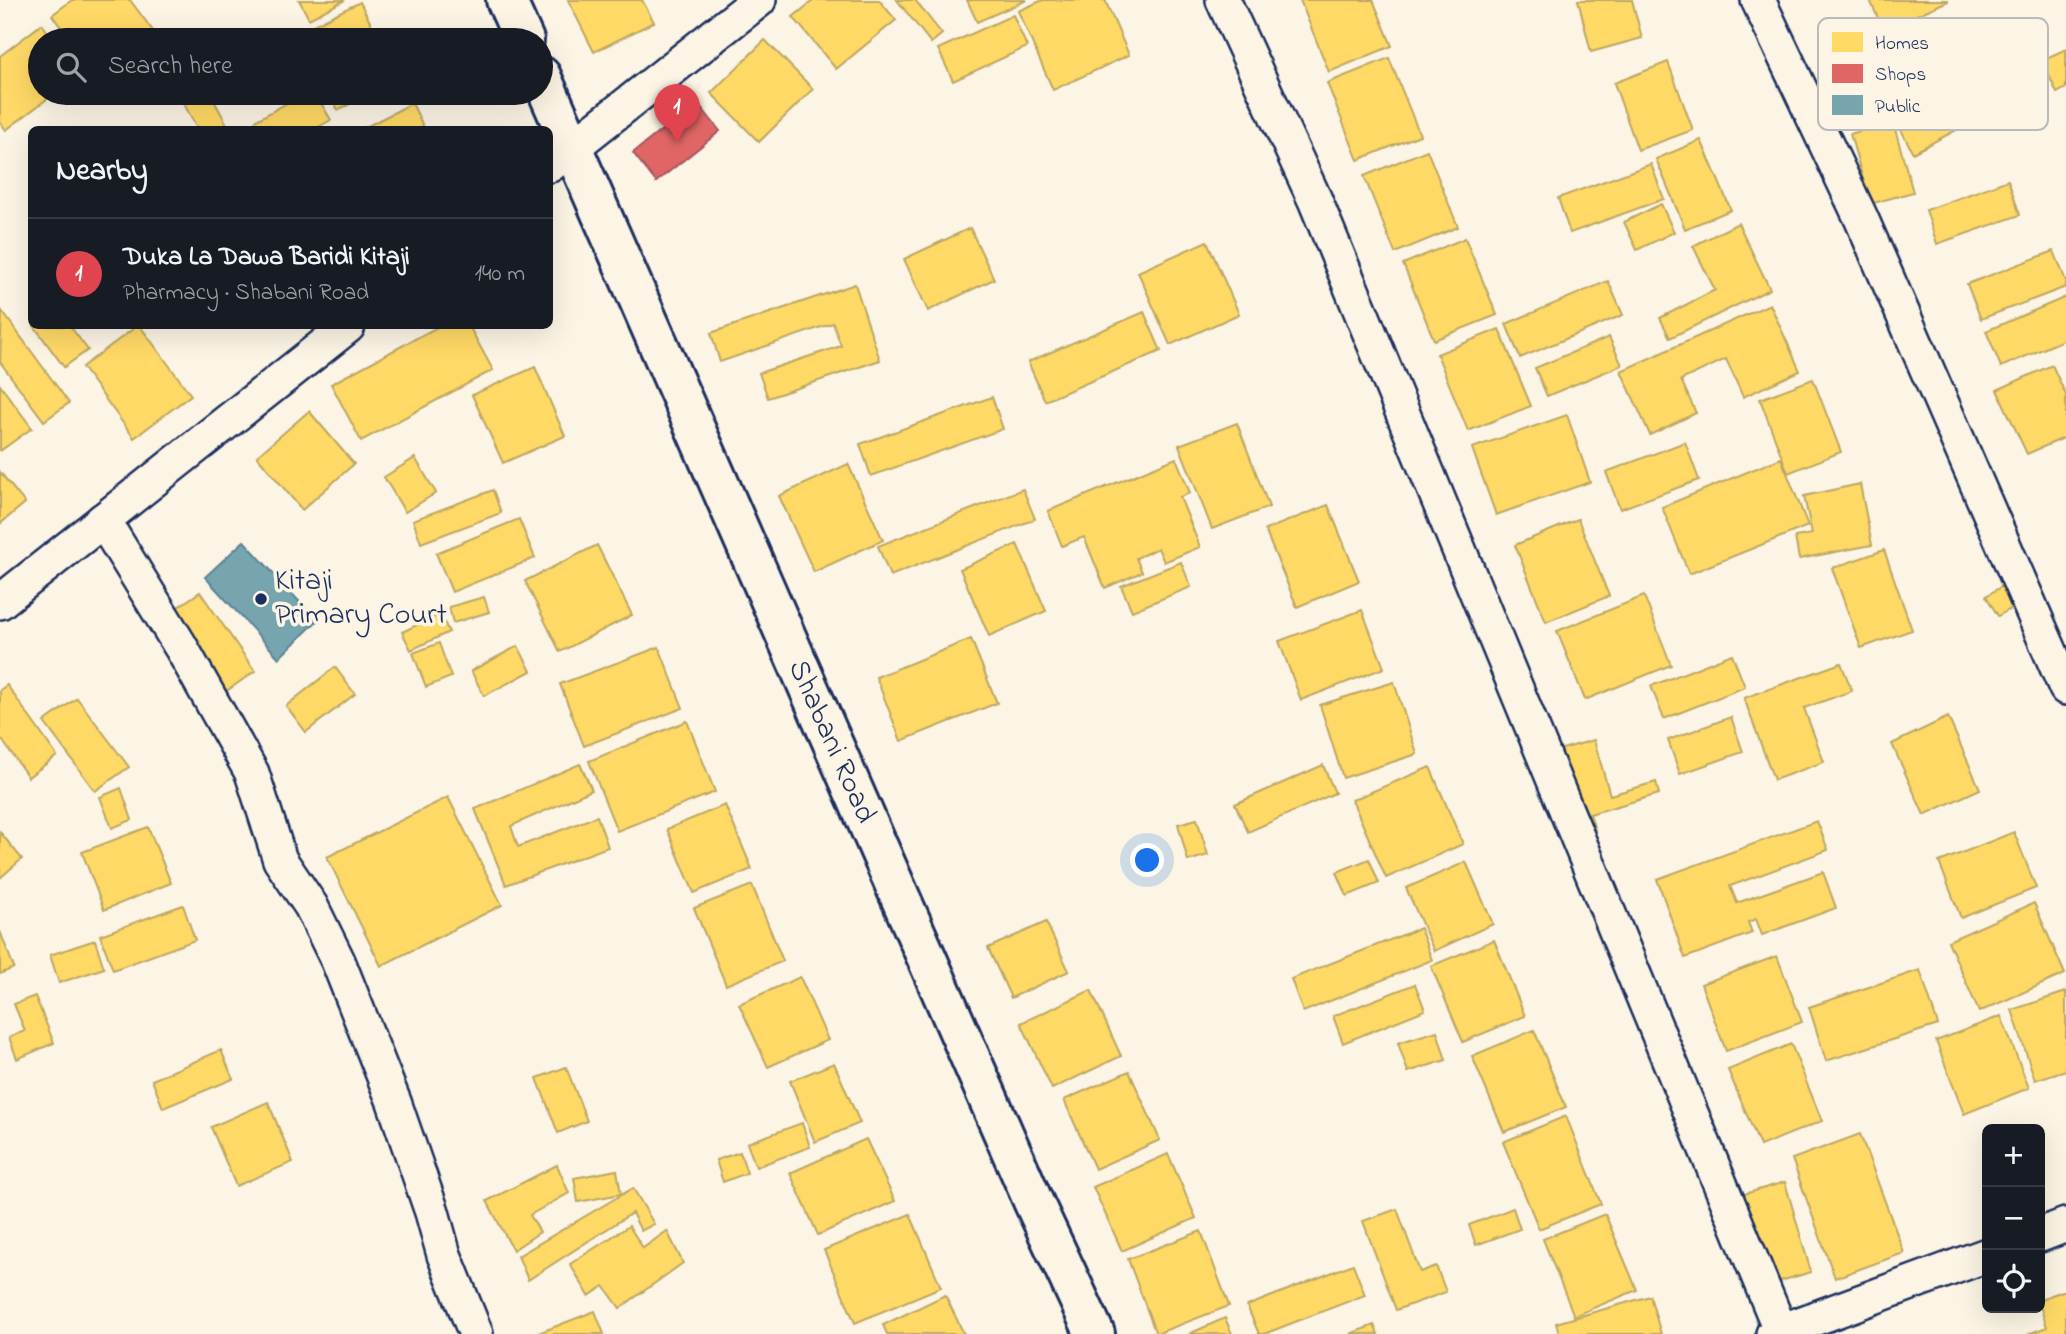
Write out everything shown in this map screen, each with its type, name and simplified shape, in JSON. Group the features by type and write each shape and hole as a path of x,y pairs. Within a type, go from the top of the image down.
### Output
{"street":[{"path":"506,0 519,28"},
{"path":"561,156 759,0"},
{"path":"1223,0 1315,200 1778,1333 1982,1257"},
{"path":"1758,0 1818,128"},
{"name":"Shabani Road","path":"548,105 561,156 1095,1334"},
{"path":"1819,130 1866,231 2066,688"},
{"path":"0,602 344,329"},
{"path":"103,520 181,647 252,773 280,860 311,906 338,961 394,1101 444,1255 476,1334"},
{"path":"2045,1233 2066,1225"}],"building: Homes":[{"path":"72,0 130,0 151,28 61,28 52,15"},
{"path":"299,0 345,0 309,19"},
{"path":"568,0 642,0 654,22 594,52"},
{"path":"814,0 879,0 896,20 836,69 793,17"},
{"path":"897,0 915,0 942,34 931,43"},
{"path":"967,0 1027,0 977,22"},
{"path":"1043,0 1105,0 1129,55 1053,90 1018,11"},
{"path":"1300,0 1373,0 1392,46 1329,72"},
{"path":"1578,0 1632,0 1642,38 1591,52"},
{"path":"1870,0 1948,0 1910,18 1878,18"},
{"path":"360,2 373,28 307,28"},
{"path":"1013,15 1027,47 953,81 938,49"},
{"path":"28,35 28,105 39,105 6,130 0,122 0,56"},
{"path":"765,40 813,89 759,142 711,93"},
{"path":"2066,49 2066,88 2057,93 2048,73 2048,57"},
{"path":"1389,58 1420,135 1358,160 1327,83"},
{"path":"1668,62 1693,130 1638,150 1614,83"},
{"path":"184,105 216,105 228,126 196,126"},
{"path":"284,105 322,105 331,120 320,126 258,126 255,121"},
{"path":"335,105 348,105 338,110"},
{"path":"413,105 423,126 368,126"},
{"path":"1864,130 1895,130 1913,192 1870,204 1850,134"},
{"path":"1901,130 1956,130 1913,153"},
{"path":"1701,140 1731,210 1685,229 1656,159"},
{"path":"1427,150 1458,227 1395,253 1364,176"},
{"path":"1651,164 1664,199 1570,233 1558,198"},
{"path":"2008,180 2020,215 1937,244 1926,210"},
{"path":"1661,204 1674,232 1637,250 1624,222"},
{"path":"1738,223 1770,289 1670,338 1660,318 1715,290 1693,246"},
{"path":"970,228 994,279 928,311 904,259"},
{"path":"1465,238 1497,315 1434,340 1403,264"},
{"path":"1207,241 1239,314 1170,345 1138,272"},
{"path":"2054,251 2066,287 1981,319 1967,284"},
{"path":"1608,281 1623,315 1520,358 1506,324"},
{"path":"855,284 880,360 768,398 759,373 841,346 833,323 720,362 711,333"},
{"path":"2066,297 2066,339 2001,367 1986,331"},
{"path":"1770,304 1800,371 1743,397 1726,359 1681,380 1696,413 1650,435 1621,371"},
{"path":"2,311 69,403 44,421 0,362"},
{"path":"1144,312 1161,351 1045,401 1028,362"},
{"path":"36,329 72,329 88,350 64,367"},
{"path":"133,329 142,329 191,395 134,438 82,367"},
{"path":"433,329 471,329 493,370 361,441 331,384"},
{"path":"1499,329 1531,406 1468,431 1437,354"},
{"path":"1609,337 1622,365 1547,396 1535,368"},
{"path":"2052,365 2066,395 2066,437 2027,454 1997,390"},
{"path":"535,367 565,436 503,463 472,395"},
{"path":"1813,379 1841,452 1788,473 1760,399"},
{"path":"0,385 32,428 0,451"},
{"path":"992,397 1003,429 871,476 860,444"},
{"path":"309,411 354,464 302,510 257,456"},
{"path":"1567,415 1590,482 1496,515 1472,448"},
{"path":"1237,423 1269,507 1212,529 1179,445"},
{"path":"1685,442 1699,480 1620,509 1606,472"},
{"path":"415,458 436,493 405,512 384,477"},
{"path":"1176,458 1190,493 1180,497 1200,547 1164,562 1158,548 1136,558 1142,572 1105,588 1084,537 1062,546 1048,511"},
{"path":"1781,458 1808,526 1689,574 1662,507"},
{"path":"848,464 883,540 814,572 779,496"},
{"path":"0,472 25,503 0,524"},
{"path":"1860,484 1872,545 1799,559 1795,537 1812,534 1804,496"},
{"path":"1023,489 1035,519 890,576 878,546"},
{"path":"493,490 501,513 421,543 413,520"},
{"path":"1328,505 1359,581 1297,607 1265,530"},
{"path":"519,519 535,558 452,592 436,553"},
{"path":"1578,519 1609,596 1546,622 1515,545"},
{"path":"1017,544 1046,611 989,636 960,569"},
{"path":"597,545 632,615 560,652 525,581"},
{"path":"1884,550 1912,630 1861,648 1832,568"},
{"path":"1181,562 1191,587 1132,611 1121,586"},
{"path":"2015,578 2028,599 1998,616 1986,596"},
{"path":"200,592 255,671 218,697 162,618"},
{"path":"1644,596 1671,665 1585,700 1557,631"},
{"path":"484,597 489,612 453,623 449,607"},
{"path":"1362,610 1384,668 1301,700 1279,641"},
{"path":"440,614 449,632 411,650 402,632"},
{"path":"971,639 997,703 901,741 876,677"},
{"path":"439,643 451,677 426,687 413,653"},
{"path":"518,646 531,671 484,696 471,671"},
{"path":"659,647 683,708 584,746 560,684"},
{"path":"1732,654 1745,687 1664,719 1651,686"},
{"path":"1841,663 1852,691 1804,708 1824,762 1774,780 1744,698"},
{"path":"335,667 355,694 306,732 286,706"},
{"path":"1394,682 1417,754 1343,778 1320,705"},
{"path":"7,685 57,756 28,777 0,737 0,690"},
{"path":"77,698 129,767 95,791 44,722"},
{"path":"1731,717 1743,752 1680,774 1668,740"},
{"path":"1948,717 1980,789 1924,815 1892,744"},
{"path":"687,721 715,792 617,831 589,761"},
{"path":"1594,740 1610,795 1656,782 1659,794 1590,814 1595,830 1565,839 1541,755"},
{"path":"580,764 592,790 511,826 518,847 597,816 608,847 506,885 475,809"},
{"path":"1323,765 1335,793 1248,832 1235,804"},
{"path":"1430,767 1463,844 1386,878 1352,800"},
{"path":"121,788 132,820 112,828 100,797"},
{"path":"448,797 502,905 381,966 327,857"},
{"path":"725,805 752,869 694,893 667,829"},
{"path":"1197,819 1208,855 1188,861 1178,824"},
{"path":"1817,821 1828,850 1730,886 1737,903 1823,872 1836,908 1762,935 1756,919 1748,922 1752,933 1685,958 1657,879"},
{"path":"148,827 171,883 104,910 82,852"},
{"path":"0,832 22,859 0,878"},
{"path":"2014,832 2036,888 1961,918 1939,862"},
{"path":"1369,859 1379,883 1347,896 1337,872"},
{"path":"1466,862 1493,924 1434,951 1406,888"},
{"path":"752,885 783,961 726,985 694,908"},
{"path":"2034,903 2065,974 1979,1012 1948,941"},
{"path":"183,905 195,940 113,970 100,935"},
{"path":"1046,922 1069,971 1011,998 988,948"},
{"path":"1420,928 1432,960 1303,1012 1291,979"},
{"path":"0,931 14,968 0,974"},
{"path":"95,940 104,968 59,983 50,955"},
{"path":"1494,940 1525,1016 1463,1042 1431,966"},
{"path":"1777,956 1802,1022 1726,1051 1701,984"},
{"path":"1920,970 1938,1025 1826,1061 1809,1007"},
{"path":"800,977 828,1040 768,1067 739,1004"},
{"path":"1415,984 1425,1010 1343,1043 1333,1016"},
{"path":"1091,990 1121,1056 1052,1089 1021,1023"},
{"path":"2066,992 2066,1070 2035,1080 2012,1010"},
{"path":"35,996 54,1043 17,1059 9,1037 25,1031 14,1004"},
{"path":"2001,1016 2029,1088 1964,1114 1936,1041"},
{"path":"1534,1030 1566,1107 1504,1132 1472,1056"},
{"path":"1437,1031 1446,1060 1408,1072 1398,1043"},
{"path":"1791,1044 1822,1121 1760,1146 1728,1070"},
{"path":"221,1050 233,1079 163,1108 152,1080"},
{"path":"834,1063 860,1123 815,1142 790,1081"},
{"path":"566,1067 587,1121 558,1133 537,1078"},
{"path":"1129,1071 1160,1140 1095,1169 1064,1100"},
{"path":"268,1102 293,1162 236,1186 211,1127"},
{"path":"1566,1116 1601,1204 1539,1229 1503,1142"},
{"path":"802,1123 810,1147 756,1167 747,1143"},
{"path":"1860,1134 1904,1253 1835,1278 1792,1159"},
{"path":"866,1139 895,1201 818,1235 790,1173"},
{"path":"740,1152 747,1173 723,1182 716,1160"},
{"path":"1168,1154 1196,1218 1122,1251 1093,1187"},
{"path":"557,1165 569,1193 530,1215 540,1232 513,1250 487,1201"},
{"path":"617,1170 621,1194 578,1202 574,1178"},
{"path":"1785,1182 1811,1272 1757,1288 1731,1198"},
{"path":"633,1188 654,1224 641,1231 632,1213 528,1280 518,1256"},
{"path":"1513,1208 1520,1229 1476,1245 1469,1225"},
{"path":"1397,1209 1420,1272 1436,1266 1446,1292 1396,1310 1363,1221"},
{"path":"910,1214 941,1287 855,1323 824,1250"},
{"path":"1605,1214 1637,1290 1574,1316 1543,1239"},
{"path":"629,1226 643,1248 667,1231 683,1263 620,1308 604,1286 589,1296 570,1264"},
{"path":"1201,1231 1229,1306 1156,1334 1128,1259"},
{"path":"1353,1264 1365,1295 1259,1334 1247,1306"},
{"path":"2066,1290 2066,1334 2028,1334 2047,1327 2042,1313 2045,1313 2045,1297"},
{"path":"945,1295 964,1334 887,1334 883,1325"},
{"path":"1650,1296 1661,1334 1559,1334 1556,1323"},
{"path":"595,1311 604,1334 536,1334"},
{"path":"1225,1318 1232,1334 1189,1334"},
{"path":"1374,1325 1378,1334 1350,1334"}],"building: Shops":[{"path":"697,102 720,131 656,182 633,153"}],"building: Public":[{"name":"Kitaji Primary Court","path":"244,541 317,621 279,658 205,577"}],"place":[{"name":"Duka La Dawa Baridi Kitaji","path":"677,142"},
{"name":"Kitaji Primary Court","path":"261,599"}]}
